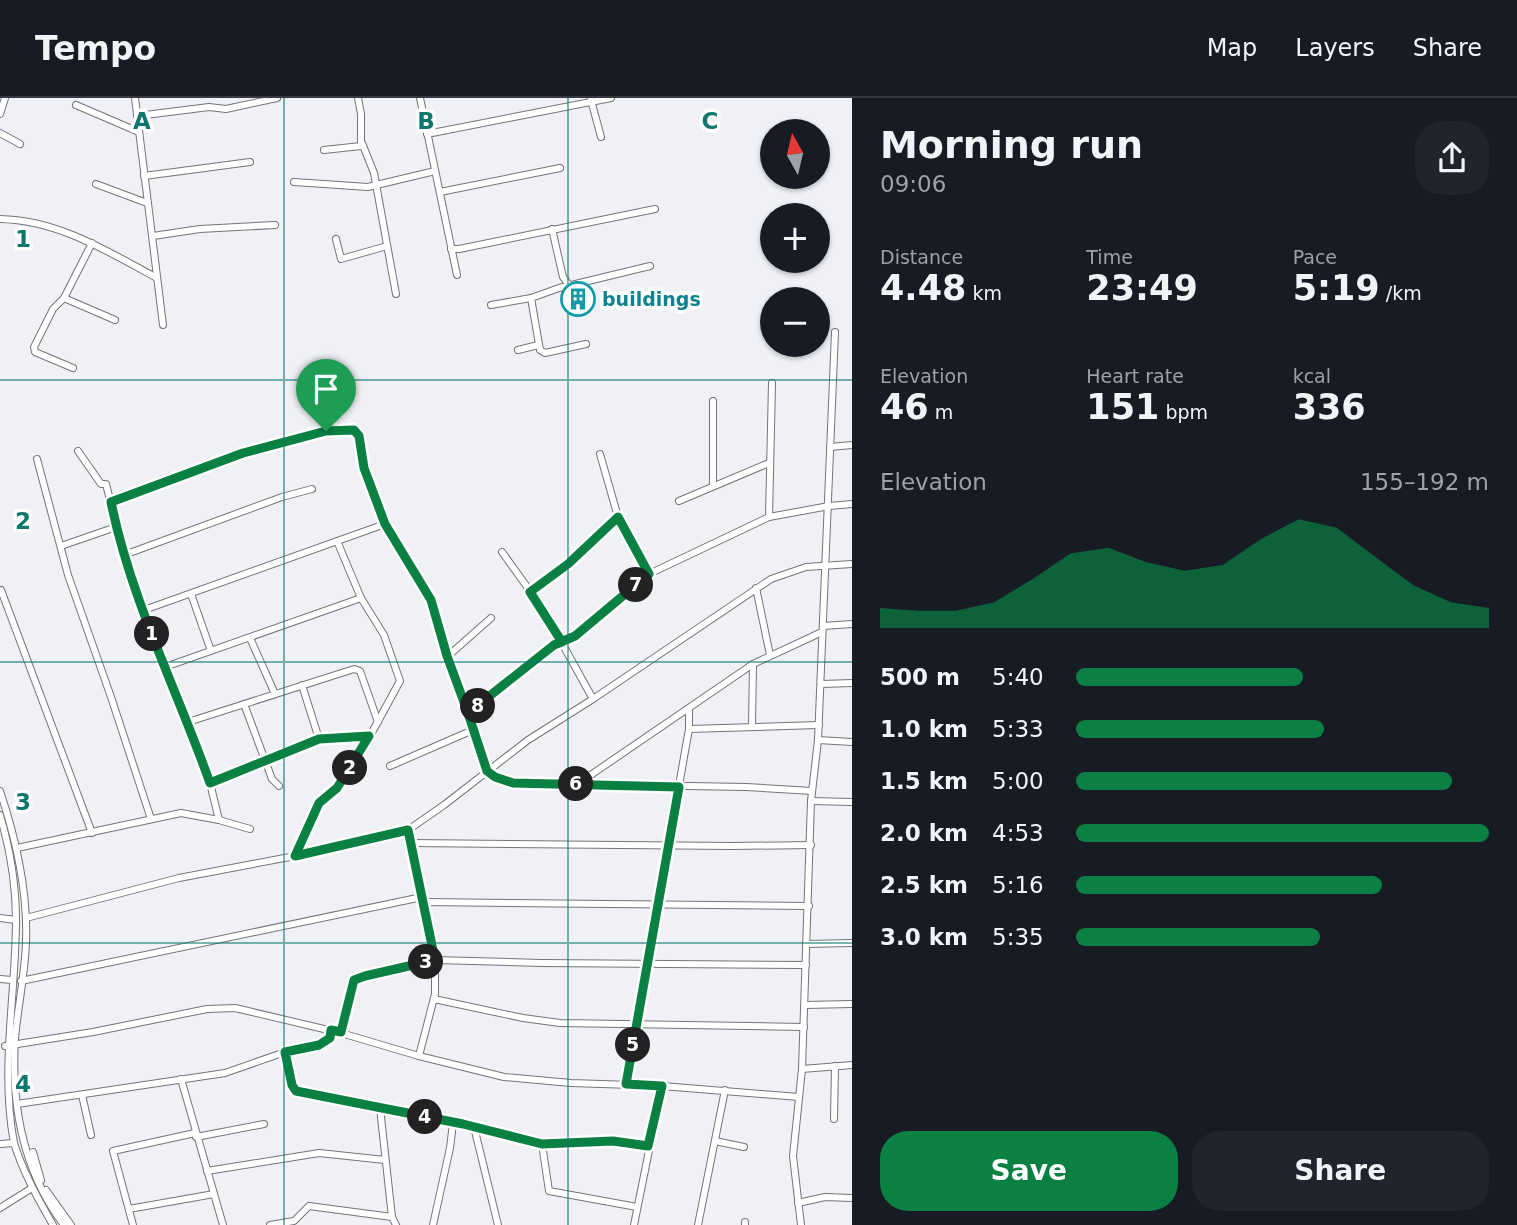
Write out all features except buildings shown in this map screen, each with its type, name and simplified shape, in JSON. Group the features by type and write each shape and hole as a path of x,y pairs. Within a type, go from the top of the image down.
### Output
{"street":[{"path":"0,114 5,98"},
{"path":"135,98 163,325"},
{"path":"138,116 209,107 226,109 277,98"},
{"path":"358,98 362,143 374,173 397,294"},
{"path":"420,98 457,275"},
{"path":"427,134 591,99 611,98"},
{"path":"591,99 601,137"},
{"path":"76,105 139,132"},
{"path":"0,133 20,144"},
{"path":"324,150 358,148 362,143"},
{"path":"144,176 250,162"},
{"path":"440,192 559,168"},
{"path":"294,182 368,187 435,171"},
{"path":"96,184 147,203"},
{"path":"451,248 459,249 655,209"},
{"path":"0,219 40,224 92,243 157,278"},
{"path":"153,236 200,229 275,225"},
{"path":"552,229 563,277 569,285"},
{"path":"336,239 341,259 387,246"},
{"path":"73,368 35,352 34,347 52,309 64,298 92,243"},
{"path":"491,305 531,298 569,285 650,266"},
{"path":"559,288 563,277"},
{"path":"64,298 115,320"},
{"path":"531,298 540,350 545,353 586,344"},
{"path":"801,1225 793,1156 802,1069 811,801 819,725 835,332"},
{"path":"518,350 538,345"},
{"path":"769,517 772,383"},
{"path":"713,401 713,486"},
{"path":"111,502 243,453 312,433 354,430 359,436 364,468 385,524 431,600 447,656 487,771 513,783 746,787 812,791"},
{"path":"830,447 852,445"},
{"path":"78,451 101,484 106,484 124,555 164,667 210,783 219,820"},
{"path":"600,454 618,517 649,574"},
{"path":"37,459 68,575 151,819"},
{"path":"678,501 769,463"},
{"path":"124,555 282,497 312,489"},
{"path":"468,713 554,645 575,636 649,574 769,517 852,504"},
{"path":"530,592 568,564 618,517"},
{"path":"144,610 385,524"},
{"path":"61,546 116,527"},
{"path":"295,856 319,803 337,788 378,722 399,685 400,678 384,635 361,598 337,541"},
{"path":"502,552 562,642 593,699"},
{"path":"26,918 179,878 295,856 408,830 528,740 757,587 784,573 806,567 852,564"},
{"path":"757,587 770,655"},
{"path":"1,588 92,833"},
{"path":"0,600 1,588"},
{"path":"191,594 211,651"},
{"path":"164,667 361,598"},
{"path":"447,656 491,618"},
{"path":"577,784 753,664 823,629 852,624"},
{"path":"250,638 275,694"},
{"path":"752,726 753,664"},
{"path":"188,722 358,669 378,722"},
{"path":"821,684 852,683"},
{"path":"302,685 319,739"},
{"path":"244,704 265,761 274,782 279,786"},
{"path":"626,1084 679,787 689,709"},
{"path":"688,730 819,725"},
{"path":"390,765 473,730"},
{"path":"210,783 319,739 369,736"},
{"path":"818,740 852,743"},
{"path":"0,791 17,848 26,918 26,944 15,1046 14,1077 19,1125 32,1167 51,1208 64,1225"},
{"path":"811,801 852,802"},
{"path":"17,848 181,813 250,829"},
{"path":"0,815 10,850 16,920 3,1090 15,1143 32,1188 53,1225"},
{"path":"408,830 435,960 434,999 419,1056"},
{"path":"411,843 811,845"},
{"path":"21,981 423,899 809,906"},
{"path":"0,918 16,920"},
{"path":"806,944 852,943"},
{"path":"341,1032 354,980 435,960 806,965"},
{"path":"0,979 12,980"},
{"path":"434,999 540,1020 804,1027"},
{"path":"805,1005 852,1004"},
{"path":"5,1046 220,1007 235,1007 341,1032 419,1056 524,1080 662,1086 799,1097"},
{"path":"17,1104 232,1071 285,1052 319,1045 330,1038 331,1030"},
{"path":"285,1052 292,1085 296,1091 474,1127 542,1144 613,1141 648,1146"},
{"path":"802,1069 852,1065"},
{"path":"834,1119 835,1066"},
{"path":"181,1079 223,1225"},
{"path":"634,1225 662,1086"},
{"path":"698,1225 725,1090"},
{"path":"82,1095 91,1135"},
{"path":"380,1108 392,1217 396,1225"},
{"path":"433,1225 453,1123"},
{"path":"134,1225 113,1151 264,1124"},
{"path":"474,1127 498,1225"},
{"path":"715,1141 744,1147"},
{"path":"0,1144 15,1143"},
{"path":"542,1144 549,1191 637,1207"},
{"path":"33,1152 46,1190 71,1225"},
{"path":"207,1171 319,1153 385,1160"},
{"path":"0,1208 32,1188"},
{"path":"129,1209 214,1194"},
{"path":"797,1203 825,1197 852,1198"},
{"path":"270,1225 294,1221 309,1206 392,1217"}],"place":[{"name":"buildings","path":"578,299"}],"route":[{"path":"326,431 243,453 111,502 124,555 164,667 210,783 319,739 369,736 337,788 319,803 295,856 408,830 435,960 354,980 341,1032 331,1030 330,1038 319,1045 285,1052 293,1088 296,1091 463,1124 542,1144 619,1141 648,1146 662,1086 626,1084 679,787 513,783 495,777 487,771 468,713 554,645 568,641 575,636 649,574 618,517 568,564 530,592 562,642 554,645 511,679 468,713 447,656 431,600 385,524 361,459 357,432 326,431"}]}
